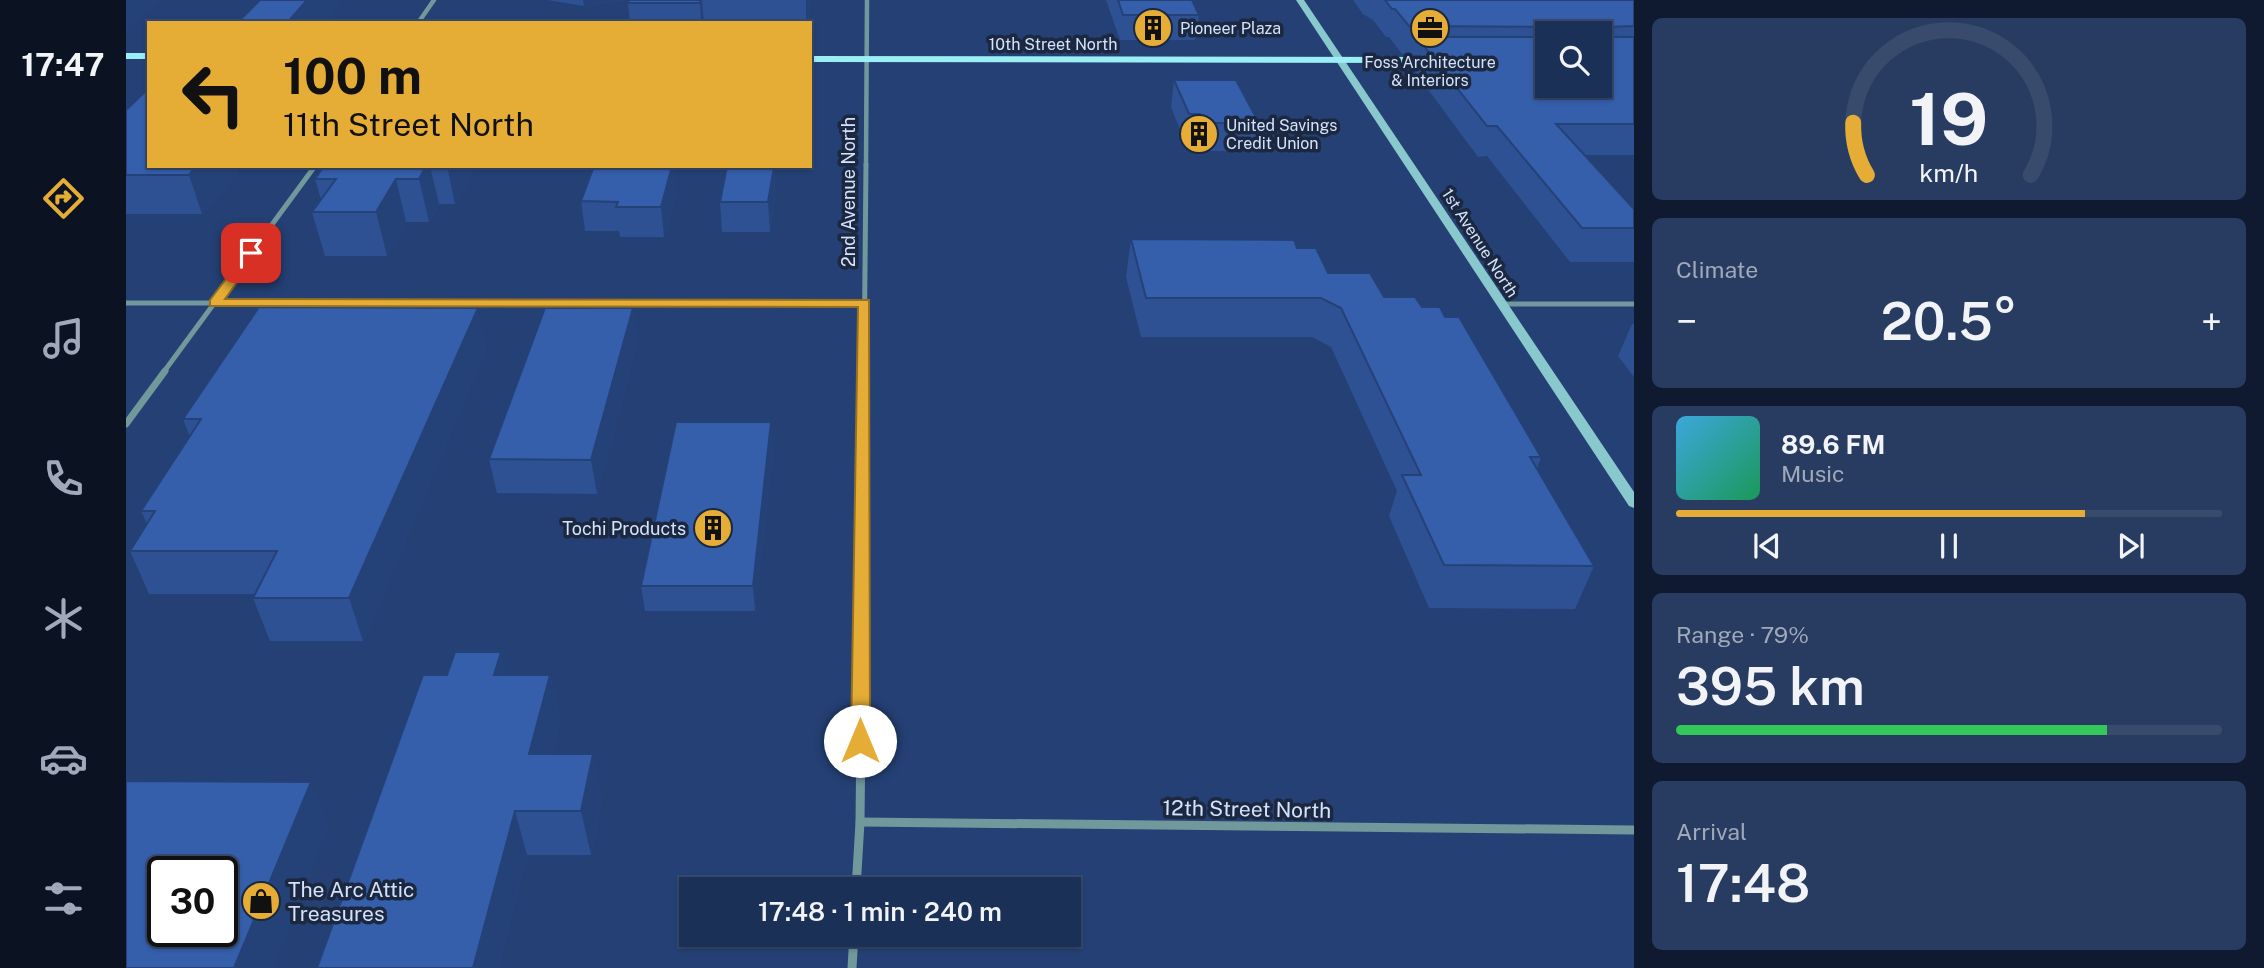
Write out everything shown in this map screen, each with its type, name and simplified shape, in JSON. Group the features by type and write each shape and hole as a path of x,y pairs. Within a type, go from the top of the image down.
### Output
{"main road":[{"path":"126,56 147,56"},
{"name":"10th Street North","path":"812,59 1446,60"}],"street":[{"path":"419,21 434,0"},
{"name":"2nd Avenue North","path":"857,877 860,822 867,0"},
{"name":"1st Avenue North","path":"1300,0 1634,503"},
{"path":"126,424 314,168"},
{"path":"126,303 864,303"},
{"path":"1500,304 1634,304"},
{"name":"12th Street North","path":"860,822 1634,830"},
{"path":"852,968 853,947"}],"building":[{"path":"260,0 307,0 289,21 239,21"},
{"path":"629,0 700,0 700,3 628,3"},
{"path":"1118,0 1192,0 1199,15 1123,15"},
{"path":"1385,0 1634,0 1634,26 1612,27 1612,21 1535,21 1535,27 1409,26 1395,9"},
{"path":"1417,37 1535,37 1535,98 1612,98 1612,37 1634,37 1634,124 1556,124 1634,209 1634,228 1582,228 1497,126 1487,126"},
{"path":"1174,80 1236,80 1259,123 1203,123 1200,114 1189,114"},
{"path":"147,90 147,168 194,168 189,175 126,175 126,110"},
{"path":"323,168 425,168 419,179 396,179 376,212 312,212 336,179 315,179"},
{"path":"593,168 671,168 661,207 616,207 618,202 581,201"},
{"path":"727,168 774,168 768,202 720,202"},
{"path":"1131,239 1294,240 1297,248 1316,248 1328,273 1370,273 1384,297 1415,297 1422,307 1440,307 1445,317 1459,317 1541,457 1530,457 1594,566 1444,565 1402,475 1421,475 1341,308 1321,298 1146,298"},
{"path":"259,307 478,308 349,598 253,598 277,551 130,551 155,511 141,511 201,419 183,419"},
{"path":"545,308 633,308 591,460 489,459"},
{"name":"Tochi Products","path":"676,422 771,422 753,586 641,586"},
{"path":"455,652 501,652 494,675 550,675 529,754 593,754 581,811 515,811 473,968 317,968 423,675 447,675"},
{"path":"126,781 311,782 234,968 126,968"}],"place":[{"name":"Pioneer Plaza","path":"1153,28"},
{"name":"Foss Architecture & Interiors","path":"1430,28"},
{"name":"United Savings Credit Union","path":"1199,134"},
{"name":"Tochi Products","path":"713,528"},
{"name":"The Arc Attic Treasures","path":"261,901"}],"route":[{"path":"251,253 215,303 864,303 860,741"}]}
